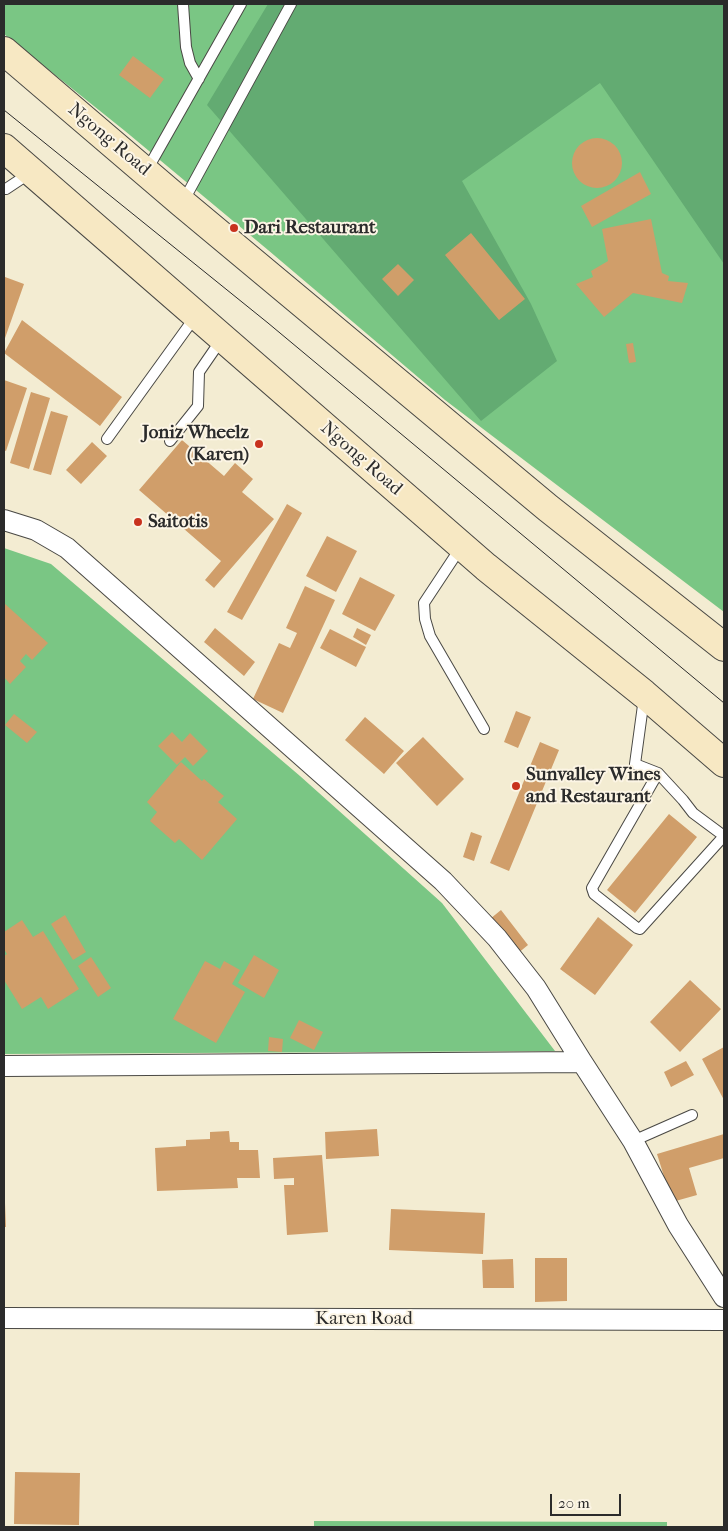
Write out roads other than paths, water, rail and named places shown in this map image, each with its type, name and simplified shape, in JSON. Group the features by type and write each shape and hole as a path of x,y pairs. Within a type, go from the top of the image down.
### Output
{"main road":[{"name":"Ngong Road","path":"4,51 182,203 548,508 724,647"},
{"name":"Ngong Road","path":"4,148 462,546 644,694 724,763"}],"street":[{"path":"4,520 36,530 68,548 443,881 497,938 536,988 633,1142 678,1225 724,1297"},
{"path":"4,1066 582,1062"},
{"name":"Karen Road","path":"4,1318 724,1320"}],"lane":[{"path":"183,4 186,48 190,62 199,78"},
{"path":"146,171 241,4"},
{"path":"182,203 291,4"},
{"path":"4,189 32,172"},
{"path":"107,439 196,316"},
{"path":"170,441 198,406 199,372 222,339"},
{"path":"462,546 424,603 425,619 430,636 484,729"},
{"path":"644,694 635,764 658,772 693,814 724,836 640,928 636,928 594,894 592,888 658,772"},
{"path":"633,1142 692,1115"}],"tram line":[{"path":"4,110 268,323 724,703"}],"place":[{"name":"Dari Restaurant","path":"234,228"},
{"name":"Joniz Wheelz (Karen)","path":"259,444"},
{"name":"Saitotis","path":"138,522"},
{"name":"Sunvalley Wines and Restaurant","path":"516,786"}]}
